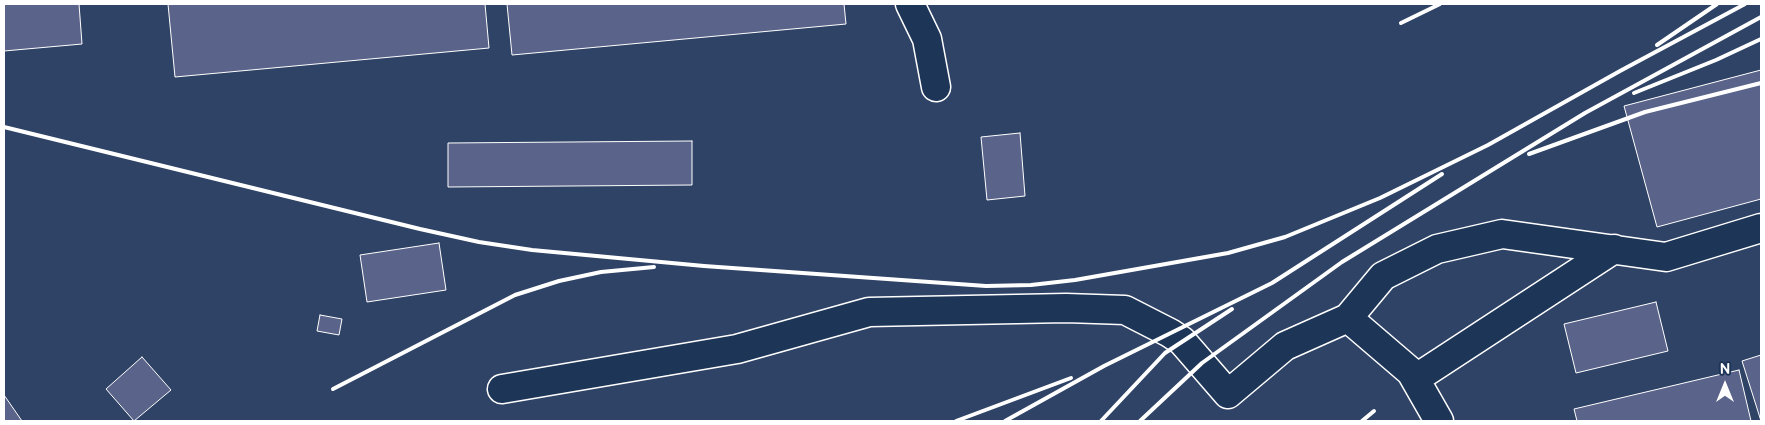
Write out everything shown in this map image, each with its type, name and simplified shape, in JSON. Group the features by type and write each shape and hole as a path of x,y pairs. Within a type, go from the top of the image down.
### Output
{"lane":[{"path":"910,4 928,39 936,88"},
{"path":"502,389 737,349 869,312 1066,308 1126,310 1170,333 1182,342 1228,394 1285,346 1348,318 1383,276 1437,249 1502,234 1666,257 1761,228"},
{"path":"1415,379 1614,249"},
{"path":"1348,318 1411,372 1439,421"}],"shaded area":[{"path":"4,4 1761,4 1761,421 4,421"}],"building":[{"path":"4,4 79,4 82,44 4,51"},
{"path":"168,4 485,4 489,48 175,77"},
{"path":"507,4 844,4 846,24 512,55"},
{"path":"1761,70 1761,199 1657,227 1624,106"},
{"path":"1020,133 1025,196 987,200 981,137"},
{"path":"692,141 692,185 448,187 448,143"},
{"path":"439,243 446,290 367,302 360,255"},
{"path":"1656,302 1668,351 1576,373 1564,324"},
{"path":"320,315 342,319 339,335 317,331"},
{"path":"1761,355 1761,421 1742,361"},
{"path":"142,357 171,390 134,421 106,389"},
{"path":"1739,370 1751,421 1577,421 1574,409"},
{"path":"4,395 22,421 4,421"}],"railway":[{"path":"1401,23 1440,4"},
{"path":"1657,45 1717,4"},
{"path":"4,127 479,242 532,250 704,266 986,286 1031,285 1075,280 1228,253 1285,237 1380,198 1488,145 1745,4"},
{"path":"1140,421 1202,363 1342,262 1585,113 1761,17"},
{"path":"1634,93 1716,60 1761,39"},
{"path":"1529,154 1645,112 1761,83"},
{"path":"1005,421 1104,366 1272,283 1442,174"},
{"path":"333,389 515,295 559,281 601,272 654,267"},
{"path":"1101,421 1165,353 1232,309"},
{"path":"956,421 1071,378"},
{"path":"1362,421 1374,411"}]}
